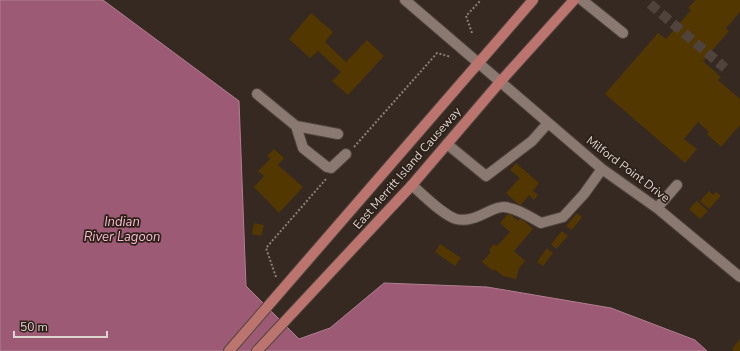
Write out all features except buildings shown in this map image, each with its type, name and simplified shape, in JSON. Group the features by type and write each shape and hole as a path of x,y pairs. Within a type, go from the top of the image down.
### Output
{"main road":[{"name":"East Merritt Island Causeway","path":"229,351 533,0"},
{"name":"East Merritt Island Causeway","path":"257,351 288,316 412,185 500,82 574,0"}],"street":[{"name":"Milford Point Drive","path":"405,0 602,169 657,208 740,277"},
{"path":"582,0 623,33"},
{"path":"258,94 296,126 338,134"},
{"path":"447,144 486,176 532,141 548,122"},
{"path":"296,126 303,148 327,167 331,168 346,154"},
{"path":"412,185 435,206 456,219 474,218 503,207 522,213 541,223 562,217 584,194 602,169"},
{"path":"657,208 677,185"}],"path":[{"path":"472,33 466,16 480,0"}],"water":[{"name":"Indian River Lagoon","path":"0,0 103,0 239,101 246,286 299,339 330,328 384,283 487,287 611,308 695,340 707,351 0,351"}],"tunnel":[{"path":"650,4 725,68"}]}
